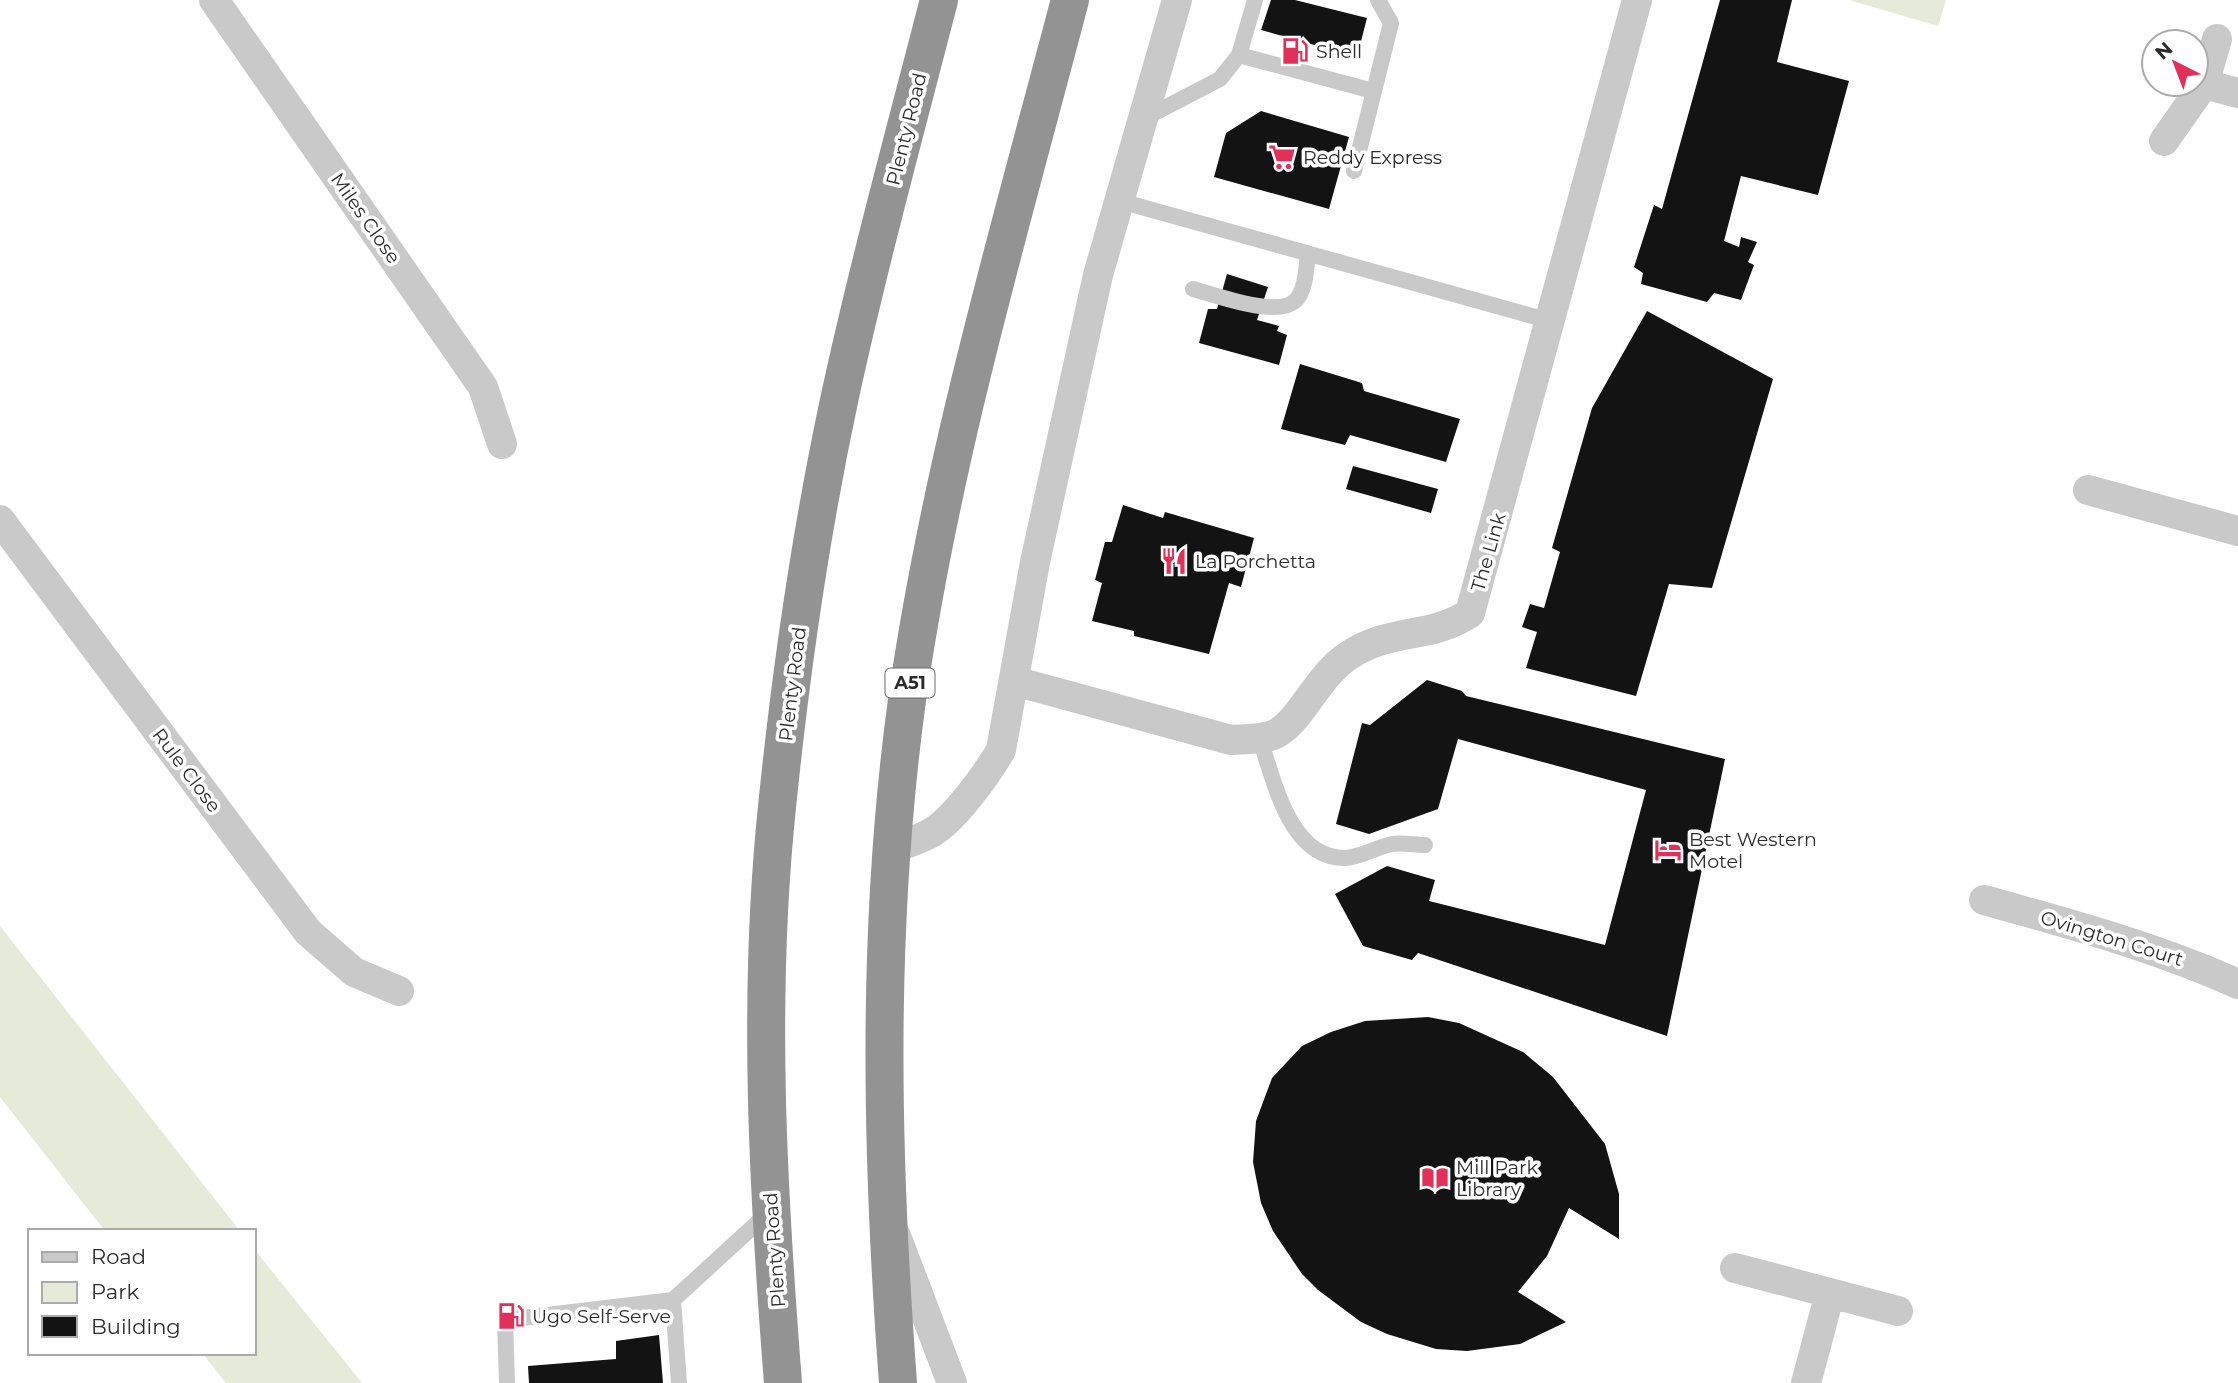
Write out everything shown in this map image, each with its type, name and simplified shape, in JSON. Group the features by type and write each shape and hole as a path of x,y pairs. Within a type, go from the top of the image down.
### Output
{"highway":[{"name":"Plenty Road","path":"783,1383 770,1211 766,1077 768,950 776,810 793,667 840,396 939,0"},
{"name":"A51","path":"898,1383 885,1209 882,1090 893,848 907,704 948,472 979,341 1070,0"}],"street":[{"name":"Miles Close","path":"214,0 477,377 494,415 502,444"},
{"path":"893,848 931,834 985,777 1001,750 1035,562 1098,275 1177,0"},
{"name":"The Link","path":"1014,681 1231,740 1259,737 1278,733 1319,682 1340,661 1363,646 1392,635 1450,626 1470,613 1637,0"},
{"path":"2210,63 2217,39"},
{"path":"2210,86 2238,93"},
{"path":"2164,142 2194,98"},
{"path":"2088,490 2238,531"},
{"name":"Rule Close","path":"0,520 308,932 354,972 399,991"},
{"name":"Ovington Court","path":"1984,900 2104,933 2195,965 2238,984"},
{"path":"885,1209 952,1383"},
{"path":"1735,1268 1898,1311"},
{"path":"1806,1383 1830,1293"}],"lane":[{"path":"1143,119 1220,79 1239,55 1255,0"},
{"path":"1354,172 1391,23 1378,0"},
{"path":"1239,55 1373,91"},
{"path":"1120,201 1550,321"},
{"path":"1193,289 1262,307 1282,307 1294,302 1303,285 1308,254"},
{"path":"1259,737 1289,818 1311,845 1345,858 1394,844 1425,845"},
{"path":"508,1383 505,1320 673,1300 770,1211"},
{"path":"673,1300 679,1383"}],"green space":[{"path":"1849,0 1946,0 1938,26"},
{"path":"0,926 238,1229 103,1229 0,1097"},
{"path":"256,1251 362,1383 226,1383 204,1355 256,1355"}],"building":[{"path":"1271,0 1295,0 1367,18 1357,57 1261,30"},
{"path":"1720,0 1792,0 1777,62 1849,81 1818,195 1741,176 1724,241 1739,247 1741,237 1757,242 1748,262 1754,265 1741,300 1714,293 1707,302 1641,284 1643,273 1634,267 1654,205 1662,209"},
{"name":"Reddy Express","path":"1261,111 1349,137 1329,209 1214,177 1226,133"},
{"path":"1227,274 1268,287 1257,320 1279,326 1277,331 1287,335 1279,365 1199,343 1208,309 1217,309"},
{"path":"1647,311 1773,379 1712,588 1669,584 1636,696 1526,668 1537,632 1522,627 1530,604 1544,608 1560,552 1552,548 1592,408"},
{"path":"1300,364 1362,383 1364,391 1460,419 1446,462 1350,435 1345,445 1281,429"},
{"path":"1353,466 1438,489 1431,513 1346,489"},
{"name":"La Porchetta","path":"1123,505 1163,518 1165,512 1254,538 1241,587 1229,583 1209,654 1134,636 1134,631 1092,621 1102,583 1095,580 1105,542 1112,542"},
{"name":"Best Western Motel","path":"1427,680 1462,691 1466,696 1725,759 1667,1036 1418,953 1412,960 1363,946 1335,894 1387,866 1435,880 1429,901 1605,945 1646,790 1458,739 1438,809 1369,834 1336,824 1362,723 1370,725"},
{"name":"Mill Park Library","path":"1428,1017 1459,1023 1523,1052 1553,1077 1605,1144 1619,1194 1619,1239 1569,1208 1547,1256 1518,1292 1566,1322 1520,1344 1467,1351 1436,1349 1387,1334 1361,1322 1318,1290 1302,1274 1273,1231 1261,1203 1253,1162 1256,1121 1272,1078 1302,1046 1331,1032 1365,1021"},
{"path":"659,1335 663,1383 529,1383 528,1366 616,1359 616,1341"}],"place":[{"name":"Shell","path":"1295,51"},
{"name":"Reddy Express","path":"1282,157"},
{"name":"La Porchetta","path":"1174,561"},
{"name":"Best Western Motel","path":"1668,850"},
{"name":"Mill Park Library","path":"1435,1178"},
{"name":"Ugo Self-Serve","path":"511,1316"}]}
